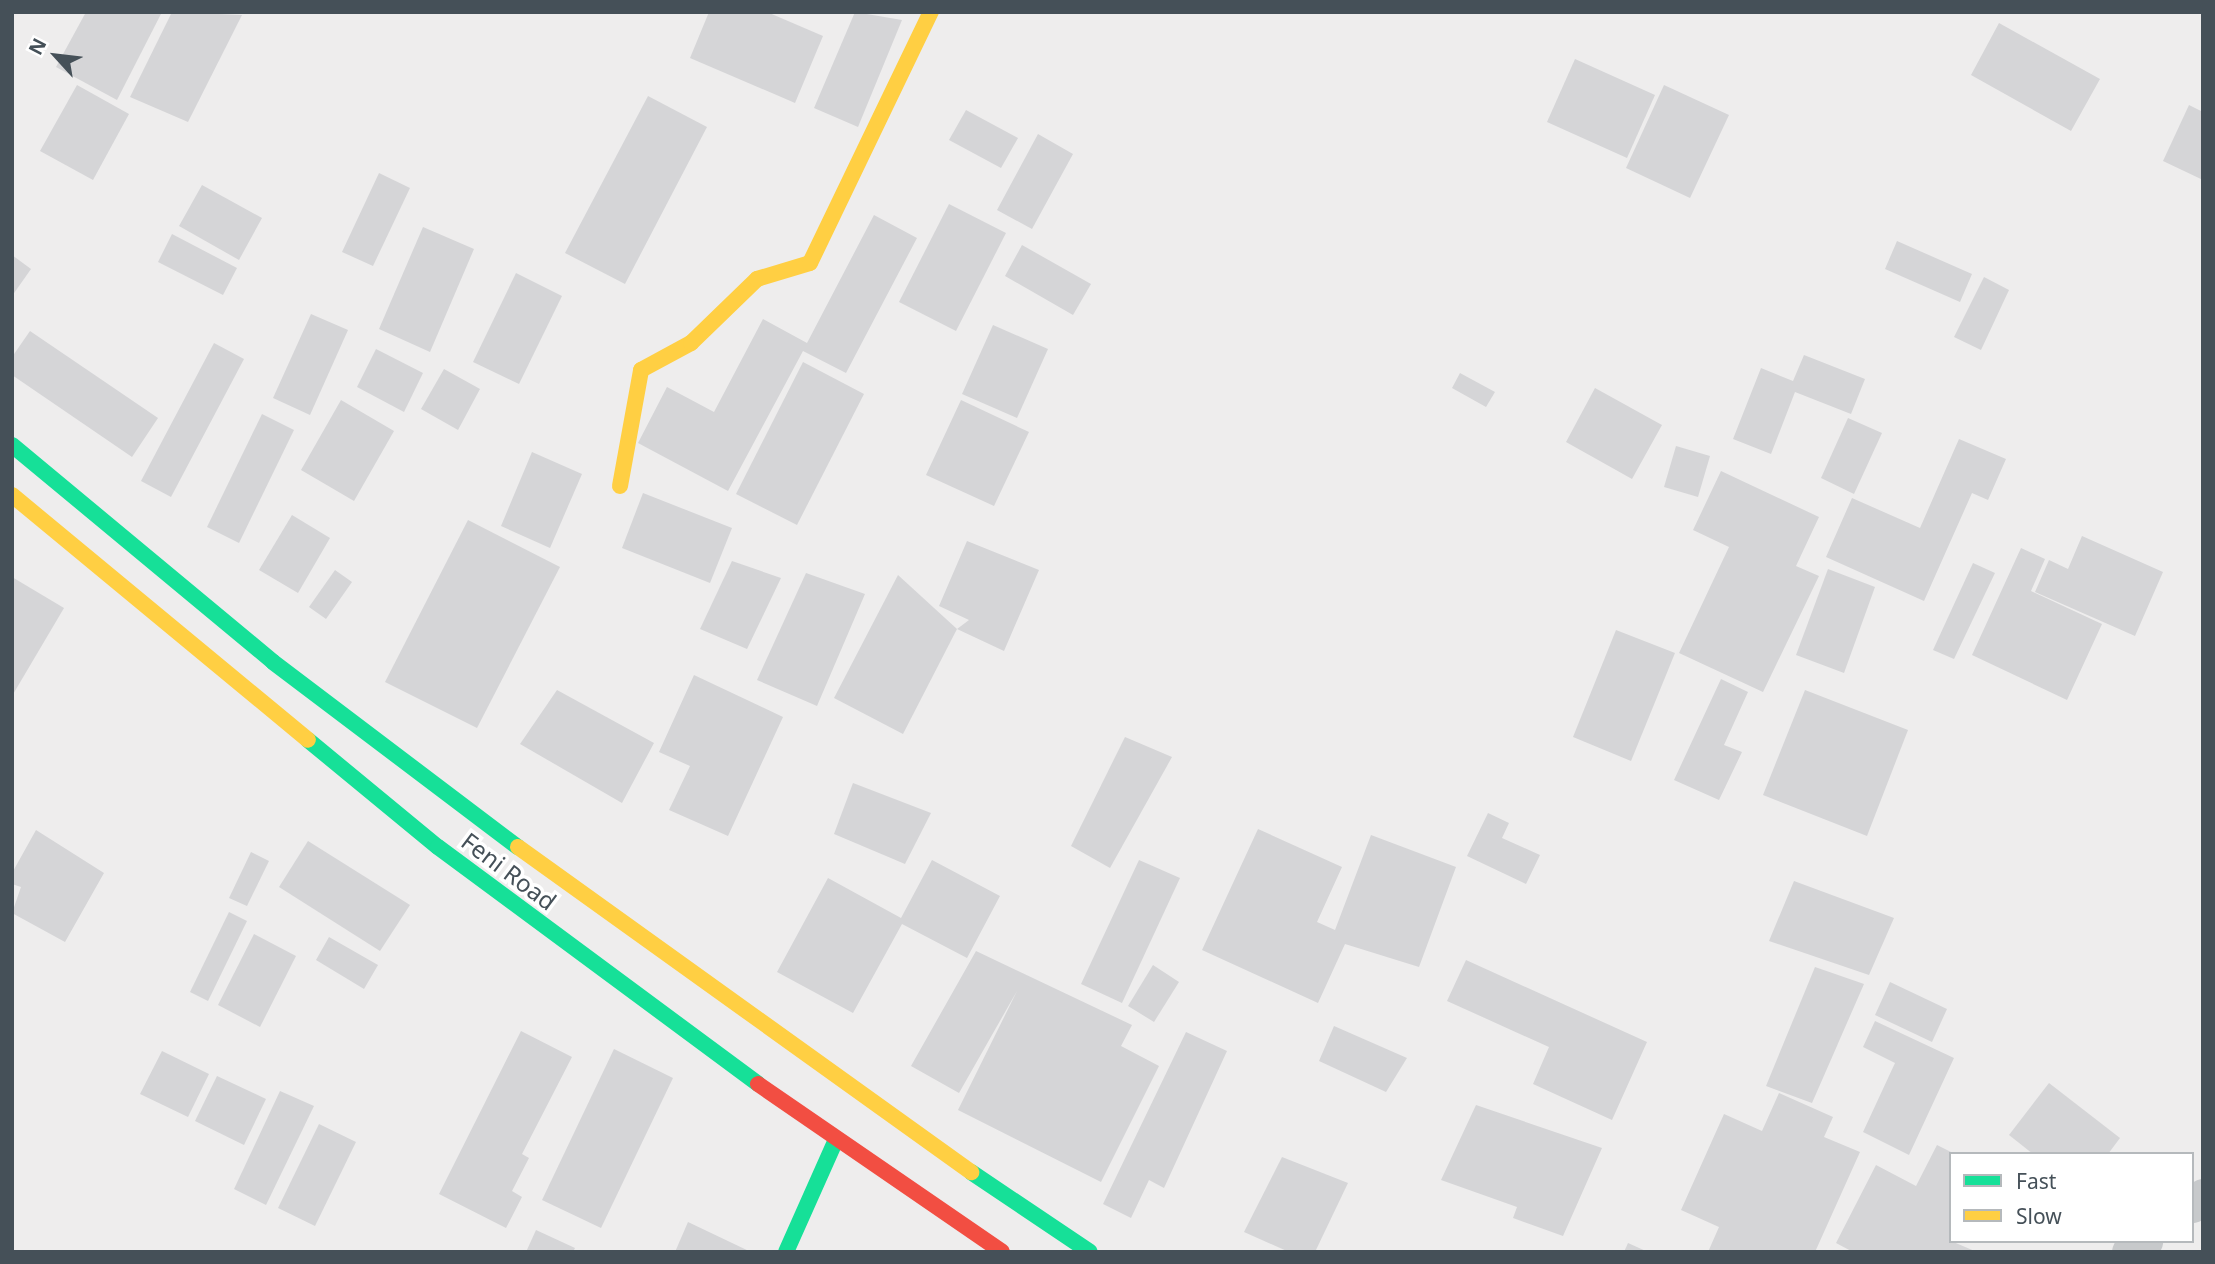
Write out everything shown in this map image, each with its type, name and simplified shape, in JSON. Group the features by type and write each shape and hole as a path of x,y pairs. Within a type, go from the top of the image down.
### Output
{"main road":[{"path":"620,486 641,370 691,342 757,279 810,263 868,153 931,12"},
{"path":"12,445 273,662 499,834 899,1124 1090,1252"},
{"name":"Feni Road","path":"12,495 438,847 835,1142 1002,1252"},
{"path":"786,1252 835,1142"}],"building":[{"path":"86,12 162,12 117,100 56,67"},
{"path":"172,12 242,15 188,122 130,97"},
{"path":"709,12 767,12 823,36 795,103 690,58"},
{"path":"855,12 902,20 858,127 814,108"},
{"path":"1999,23 2100,79 2071,131 1971,75"},
{"path":"1575,59 1655,95 1627,158 1547,122"},
{"path":"77,85 129,114 93,180 40,151"},
{"path":"1664,85 1729,115 1690,198 1626,168"},
{"path":"648,96 707,127 625,284 565,253"},
{"path":"2189,105 2203,112 2203,180 2163,161"},
{"path":"966,110 1018,138 1001,168 949,140"},
{"path":"1038,134 1073,154 1032,229 997,210"},
{"path":"379,173 410,188 373,266 342,252"},
{"path":"202,185 262,218 239,260 179,226"},
{"path":"949,204 1006,233 956,331 899,302"},
{"path":"874,215 917,238 846,373 803,351 728,491 638,443 667,387 714,412 763,319 807,343"},
{"path":"423,227 474,249 430,352 379,329"},
{"path":"172,234 237,268 223,295 158,262"},
{"path":"1897,241 1972,274 1960,302 1885,269"},
{"path":"1022,245 1091,284 1073,315 1005,276"},
{"path":"12,255 31,269 12,296"},
{"path":"516,273 562,296 519,384 473,362"},
{"path":"1984,277 2009,290 1981,350 1954,337"},
{"path":"311,314 348,330 310,415 273,398"},
{"path":"993,325 1048,349 1017,418 962,394"},
{"path":"30,331 158,418 132,457 12,375 12,357"},
{"path":"214,343 244,359 171,497 141,481"},
{"path":"376,349 423,373 404,412 357,387"},
{"path":"1804,355 1865,379 1851,414 1795,392 1771,454 1733,439 1761,368 1793,381"},
{"path":"803,362 864,394 797,525 736,494"},
{"path":"444,369 480,389 458,430 421,409"},
{"path":"1460,373 1495,392 1486,407 1452,388"},
{"path":"1595,388 1662,425 1632,479 1566,442"},
{"path":"341,400 394,431 354,501 301,470"},
{"path":"961,400 1029,432 994,506 926,475"},
{"path":"262,414 294,430 239,543 207,527"},
{"path":"1848,418 1882,433 1854,494 1821,478"},
{"path":"1959,439 2006,459 1988,500 1972,493 1924,601 1826,557 1852,498 1920,528"},
{"path":"1676,446 1710,456 1698,497 1664,487"},
{"path":"532,452 582,474 550,548 501,526"},
{"path":"1721,471 1819,517 1796,566 1819,576 1763,692 1679,653 1729,547 1693,530"},
{"path":"643,493 732,528 710,583 622,548"},
{"path":"292,515 330,538 298,593 259,570"},
{"path":"468,520 560,567 477,728 385,682"},
{"path":"2082,536 2163,572 2135,636 2035,592 2049,560 2068,569"},
{"path":"967,541 1039,570 1004,651 957,629 969,620 939,606"},
{"path":"2021,548 2045,559 2031,591 2102,624 2067,700 1972,655"},
{"path":"732,561 781,578 747,649 700,629"},
{"path":"1973,563 1995,573 1954,659 1933,650"},
{"path":"1828,569 1875,587 1844,673 1796,655"},
{"path":"335,570 352,582 326,619 309,607"},
{"path":"806,573 865,594 817,706 757,680"},
{"path":"898,575 957,629 903,734 834,698"},
{"path":"12,577 64,608 12,696"},
{"path":"1616,630 1675,653 1631,761 1573,737"},
{"path":"694,675 783,717 728,836 669,810 690,766 659,752"},
{"path":"1721,679 1748,692 1724,745 1742,752 1719,800 1674,780"},
{"path":"557,690 654,743 622,803 520,744"},
{"path":"1805,690 1908,730 1867,836 1763,795"},
{"path":"1125,737 1172,757 1110,868 1071,846"},
{"path":"853,783 931,813 905,864 834,834"},
{"path":"1488,813 1509,823 1502,838 1540,855 1526,884 1467,856"},
{"path":"1258,829 1342,867 1317,922 1335,930 1371,835 1456,867 1419,967 1345,944 1318,1003 1202,950"},
{"path":"36,830 104,873 65,942 12,913 21,887 12,884 12,873"},
{"path":"308,841 410,905 380,951 279,887"},
{"path":"251,852 269,861 247,906 229,898"},
{"path":"932,860 1000,896 967,958 902,924 853,1013 777,972 828,878 901,918"},
{"path":"1139,860 1180,878 1122,1003 1081,984"},
{"path":"1794,881 1894,918 1869,975 1769,941"},
{"path":"229,912 247,921 208,1001 190,992"},
{"path":"254,934 296,956 260,1027 218,1005"},
{"path":"329,937 378,965 364,989 316,960"},
{"path":"976,951 1132,1025 1121,1046 1159,1066 1101,1182 958,1110 1017,991 959,1093 911,1066"},
{"path":"1466,960 1647,1042 1612,1120 1533,1084 1549,1047 1447,1001"},
{"path":"1153,965 1179,982 1154,1022 1128,1006"},
{"path":"1815,967 1864,984 1812,1103 1766,1086"},
{"path":"1890,982 1947,1009 1932,1042 1875,1015"},
{"path":"1875,1021 1954,1058 1909,1155 1863,1132 1895,1063 1863,1047"},
{"path":"1334,1026 1407,1058 1386,1092 1319,1061"},
{"path":"521,1031 572,1057 522,1154 529,1158 512,1191 522,1197 506,1228 439,1194"},
{"path":"1186,1032 1227,1051 1164,1188 1149,1180 1131,1218 1103,1204"},
{"path":"614,1049 673,1078 601,1228 542,1200"},
{"path":"162,1051 209,1074 188,1117 140,1094"},
{"path":"217,1076 266,1099 244,1145 195,1121"},
{"path":"2049,1083 2120,1138 2110,1152 2030,1152 2009,1135"},
{"path":"280,1091 314,1106 266,1205 234,1189"},
{"path":"1779,1093 1833,1117 1824,1137 1860,1152 1815,1252 1708,1252 1719,1227 1681,1210 1724,1114 1762,1131"},
{"path":"1476,1105 1602,1148 1563,1236 1513,1218 1517,1207 1441,1180"},
{"path":"319,1124 356,1142 315,1226 278,1208"},
{"path":"1937,1145 1951,1152 1949,1243 1977,1252 1853,1252 1836,1243 1876,1165 1916,1186"},
{"path":"1282,1157 1348,1183 1315,1252 1289,1252 1244,1232"},
{"path":"688,1222 751,1252 675,1252"},
{"path":"536,1230 575,1248 573,1252 526,1252"},
{"path":"1628,1243 1648,1252 1624,1252"}],"traffic: fast":[{"path":"12,445 273,662 518,847"},
{"path":"308,740 438,847 758,1084"},
{"path":"786,1252 835,1142"},
{"path":"971,1172 1090,1252"}],"traffic: slow":[{"path":"620,486 641,370 691,343 757,279 810,263 931,12"},
{"path":"12,495 308,740"},
{"path":"518,847 971,1172"}],"traffic: jam":[{"path":"758,1084 1002,1252"}]}
